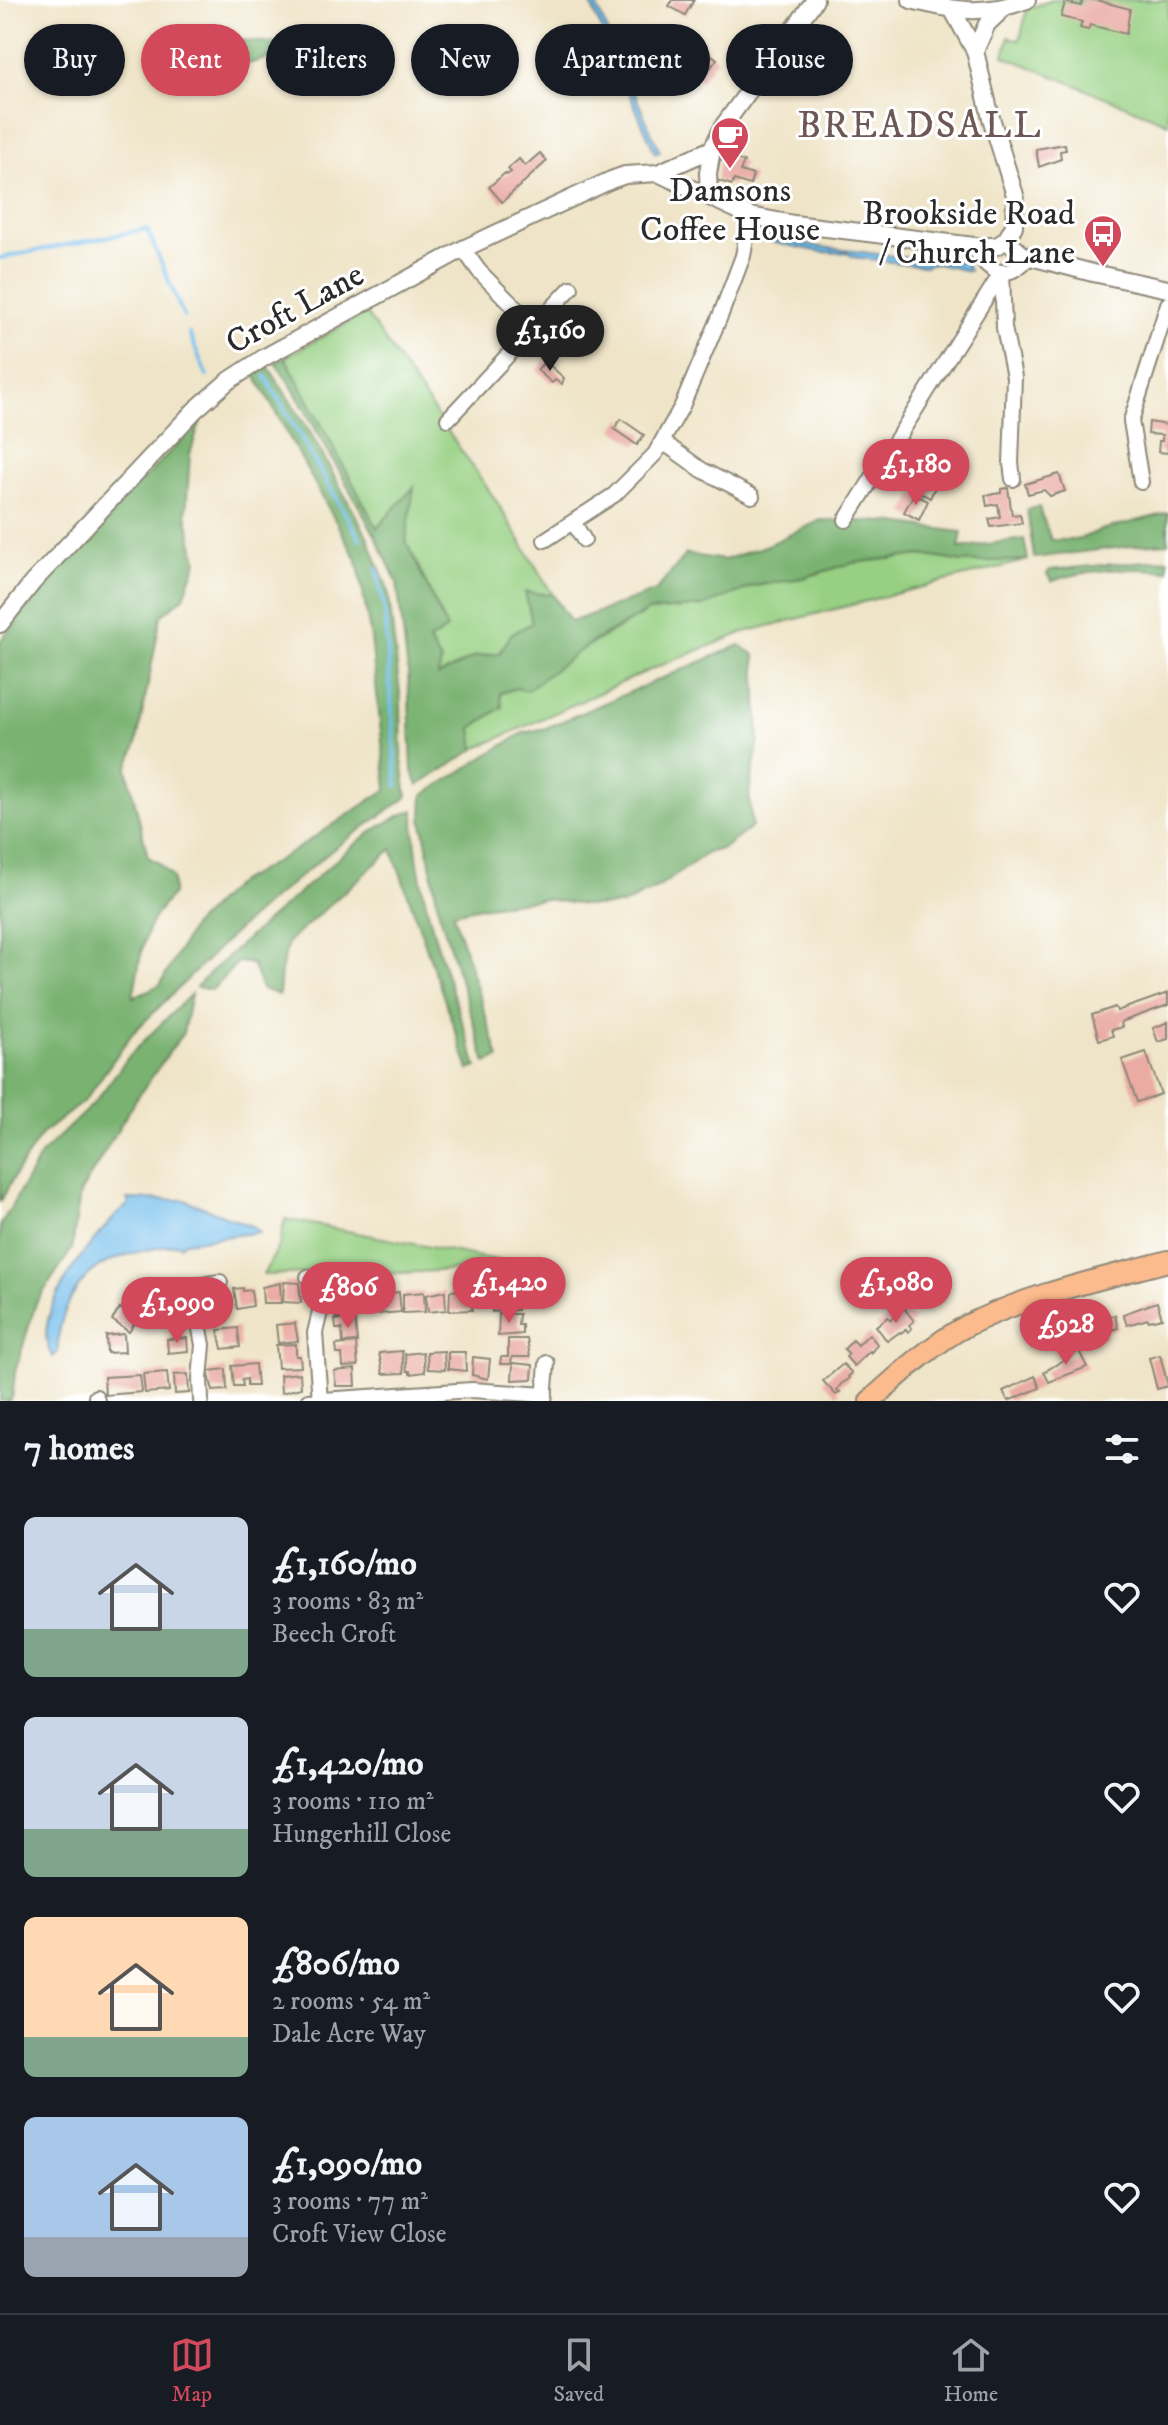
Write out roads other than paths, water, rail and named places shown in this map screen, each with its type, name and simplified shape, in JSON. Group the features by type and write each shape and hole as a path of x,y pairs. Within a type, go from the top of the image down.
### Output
{"main road":[{"path":"870,1401 967,1326 1022,1303 1168,1261"}],"street":[{"path":"702,192 712,149 724,125 815,0"},
{"path":"911,0 984,12 1027,0"},
{"path":"952,9 975,51 991,118 1015,195 1014,226 1006,240 1018,252 1030,256 1168,289"},
{"path":"975,51 987,24 1003,9"},
{"path":"658,173 712,149"},
{"name":"Croft Lane","path":"0,624 33,582 195,410 227,382 265,357 463,249 611,180 625,175 658,173 750,216 794,224 974,246 997,246 1006,240"},
{"path":"545,540 627,485 663,442 690,388 743,256 750,216"},
{"path":"974,246 987,267 1002,272 1016,270 1030,256"},
{"path":"463,249 479,271 534,327"},
{"path":"1002,272 1004,328 1014,377 1013,479"},
{"path":"846,520 1002,272"},
{"path":"448,419 571,288"},
{"path":"1141,482 1131,421 1168,304"},
{"path":"663,442 752,496"},
{"path":"714,497 723,481"},
{"path":"574,523 584,540"},
{"path":"308,1277 344,1282"},
{"path":"161,1291 220,1282"},
{"path":"320,1401 315,1333 327,1282"},
{"path":"192,1286 203,1345 201,1401"},
{"path":"308,1401 442,1396 472,1390 545,1398 547,1363"}],"water":[{"path":"589,0 594,0 604,24 599,24"},
{"path":"630,96 636,96 660,152 655,153"},
{"path":"763,237 925,260 965,262 969,271 933,263 924,266 853,257 848,253 821,252 763,240"},
{"path":"127,1199 185,1200 260,1232 185,1242 180,1246 176,1244 119,1257 102,1265 75,1291 60,1328 58,1352 53,1357 47,1340 48,1320 56,1298 84,1253 129,1204"}],"waterway":[{"path":"0,258 147,229 184,317"},
{"path":"189,333 207,376"},
{"path":"265,376 360,539"},
{"path":"377,569 385,611 397,787"}],"place":[{"name":"Damsons Coffee House","path":"730,170"},
{"name":"Brookside Road / Church Lane","path":"1103,268"}],"district":[{"name":"BREADSALL","path":"920,126"}]}
